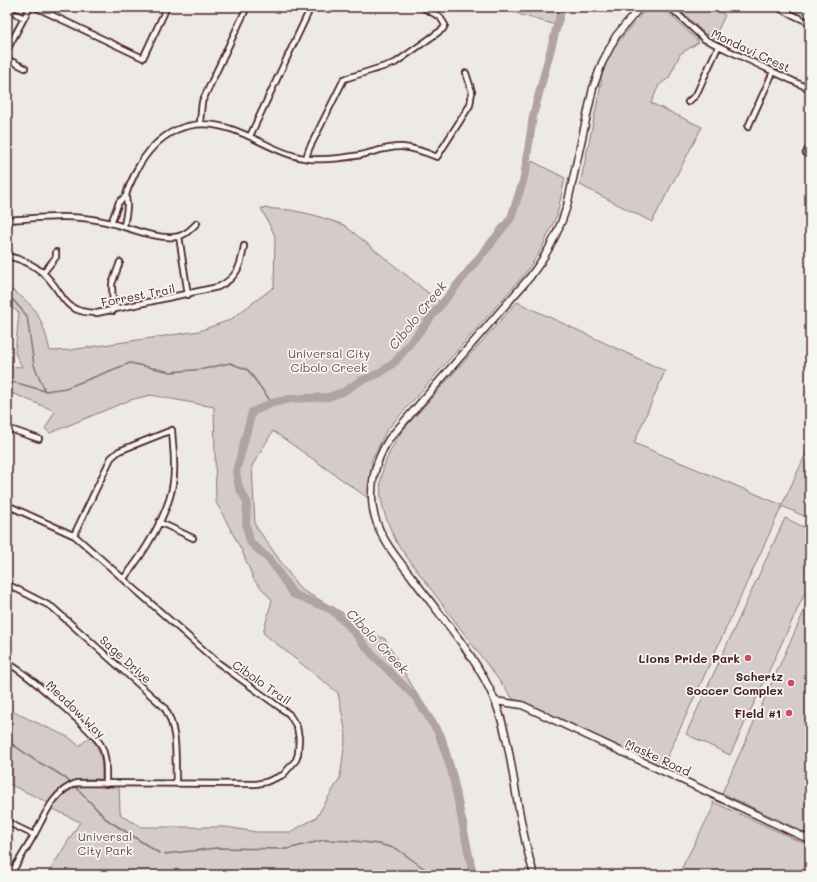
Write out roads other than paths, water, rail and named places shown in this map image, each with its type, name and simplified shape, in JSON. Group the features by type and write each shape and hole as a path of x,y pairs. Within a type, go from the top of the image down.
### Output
{"main road":[{"path":"534,875 520,817 508,745 495,701 474,661 382,535 373,507 372,488 379,457 395,431 485,330 530,277 549,251 567,206 593,88 602,63 616,36 640,7"},
{"name":"Maske Road","path":"495,701 522,705 810,840"}],"street":[{"path":"7,50 30,7"},
{"path":"35,7 143,58 167,7"},
{"path":"200,122 202,102 247,7"},
{"path":"250,136 311,7"},
{"path":"306,158 312,142 344,79 395,63 447,25 440,17 422,7"},
{"name":"Mondavi Crest","path":"670,7 704,39 810,89"},
{"path":"776,7 810,23"},
{"path":"16,14 24,18"},
{"path":"688,102 696,95 718,46"},
{"path":"7,59 25,68"},
{"path":"748,127 774,72"},
{"path":"124,226 127,205 126,196 132,180 143,159 163,137 174,131 200,122 232,129 294,157 335,159 386,148 401,147 419,149 437,157 470,105 472,92 466,73"},
{"path":"806,153 810,145"},
{"path":"110,223 119,202 126,196"},
{"path":"7,220 65,216 110,223 162,236 179,236 197,223"},
{"path":"179,236 188,295"},
{"name":"Forrest Trail","path":"7,256 22,259 43,273 63,300 72,308 89,313 113,311 218,287 234,277 244,246"},
{"path":"43,273 56,257 56,252"},
{"path":"113,311 112,284 120,262"},
{"path":"7,428 39,439"},
{"path":"74,535 111,458 119,451 172,430 173,484 167,505 141,556 124,578"},
{"path":"7,516 9,506"},
{"name":"Cibolo Trail","path":"9,506 74,535 217,662 286,710 297,727 299,748 296,760 291,768 276,778 256,784 76,783 65,789 50,805 10,875"},
{"path":"159,522 193,538"},
{"name":"Sage Drive","path":"7,584 52,607 164,707 170,717 175,733 176,784"},
{"name":"Meadow Way","path":"7,663 23,673 95,737 105,755 106,784"},
{"path":"7,822 34,835"}],"waterway":[{"name":"Cibolo Creek","path":"473,875 453,777 441,736 416,698 372,654 347,624 332,610 293,594 271,561 250,542 246,524 247,502 239,488 236,472 252,412 272,403 290,399 328,397 343,392 360,381 380,373 395,362 511,218 524,178 533,116 562,7"},
{"path":"7,296 13,300 27,316 34,365 45,391"},
{"path":"7,382 17,383 45,391 66,388 130,363 171,372 204,369 230,363 248,370 272,403"},
{"path":"7,741 35,760 59,773 70,782"},
{"path":"76,787 106,819 159,853"},
{"path":"165,854 217,848 287,849 324,840 354,841 379,844 397,849 425,869 435,873"}],"place":[{"name":"Lions Pride Park","path":"748,658"},
{"name":"Schertz Soccer Complex","path":"791,683"},
{"name":"Field #1","path":"789,713"}],"park label":[{"name":"Universal City Cibolo Creek","path":"329,360"},
{"name":"Universal City Park","path":"105,843"}]}
